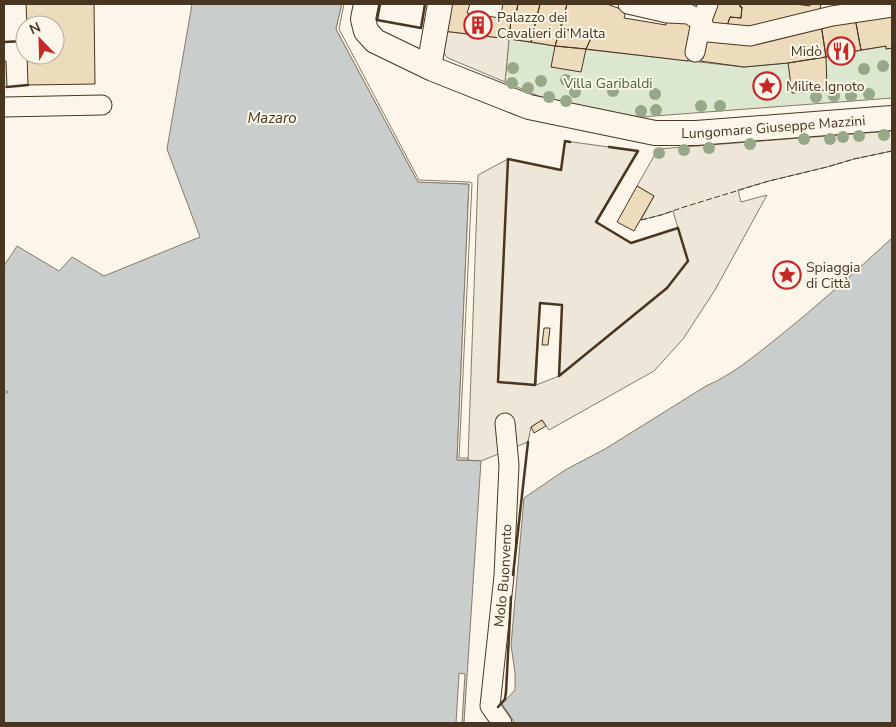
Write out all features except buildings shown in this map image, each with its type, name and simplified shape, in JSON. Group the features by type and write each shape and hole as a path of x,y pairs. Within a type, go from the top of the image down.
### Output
{"main road":[{"name":"Lungomare Giuseppe Mazzini","path":"366,4 363,19 366,31 376,42 429,67 529,107 655,133 696,133 892,118"},
{"path":"429,67 440,4"}],"street":[{"path":"628,4 667,13 689,14 701,22 708,32 750,36 832,16 892,7"},
{"path":"695,52 701,22 708,4"},
{"path":"4,107 102,105"},
{"name":"Molo Buonvento","path":"502,723 490,706 504,567 509,465 505,423"}],"green space":[{"name":"Villa Garibaldi","path":"509,39 555,46 744,67 788,63 886,46 886,49 892,48 892,98 641,117 570,109 505,82"}],"shaded area":[{"path":"443,31 509,39 505,82 448,58 443,49"},
{"path":"892,131 892,151 854,159 738,190 741,202 767,195 715,290 683,339 654,371 549,430 542,420 531,427 528,442 481,461 468,460 478,175 508,159 561,170 565,141 638,151 597,222 631,243 678,228 673,211 641,220 654,196 637,186 658,149","holes":["540,303 562,305 559,376 536,385"]}],"water":[{"name":"Mazaro","path":"192,4 342,4 336,29 418,182 469,184 457,460 481,461 464,723 4,723 4,394 8,392 4,390 4,266 17,246 59,271 72,257 104,276 200,237 167,149"},
{"path":"892,238 892,723 515,723 502,704 515,690 515,673 511,645 524,498 565,470 605,449 742,365 806,315"}],"pier":[{"path":"342,4 344,4 339,29 419,180 472,183 459,458 468,458 468,460 457,460 469,184 418,182 336,29"},
{"path":"459,673 465,674 462,723 456,723"}],"fence":[{"path":"641,220 769,181 892,151"}],"wall":[{"path":"380,4 377,20 421,28 425,4"},
{"path":"4,42 15,41"},
{"path":"7,87 28,85"},
{"path":"570,142 565,141 561,170 508,159 498,382 535,385 540,303 562,305 559,376 667,288 688,261 678,228 631,243 596,222 638,151 609,147"},
{"path":"513,575 528,442"},
{"path":"498,707 505,699 506,692 511,597"}],"place":[{"name":"Palazzo dei Cavalieri di Malta","path":"478,25"},
{"name":"Midò","path":"841,51"},
{"name":"Milite Ignoto","path":"767,86"},
{"name":"Spiaggia di Città","path":"787,275"}]}
